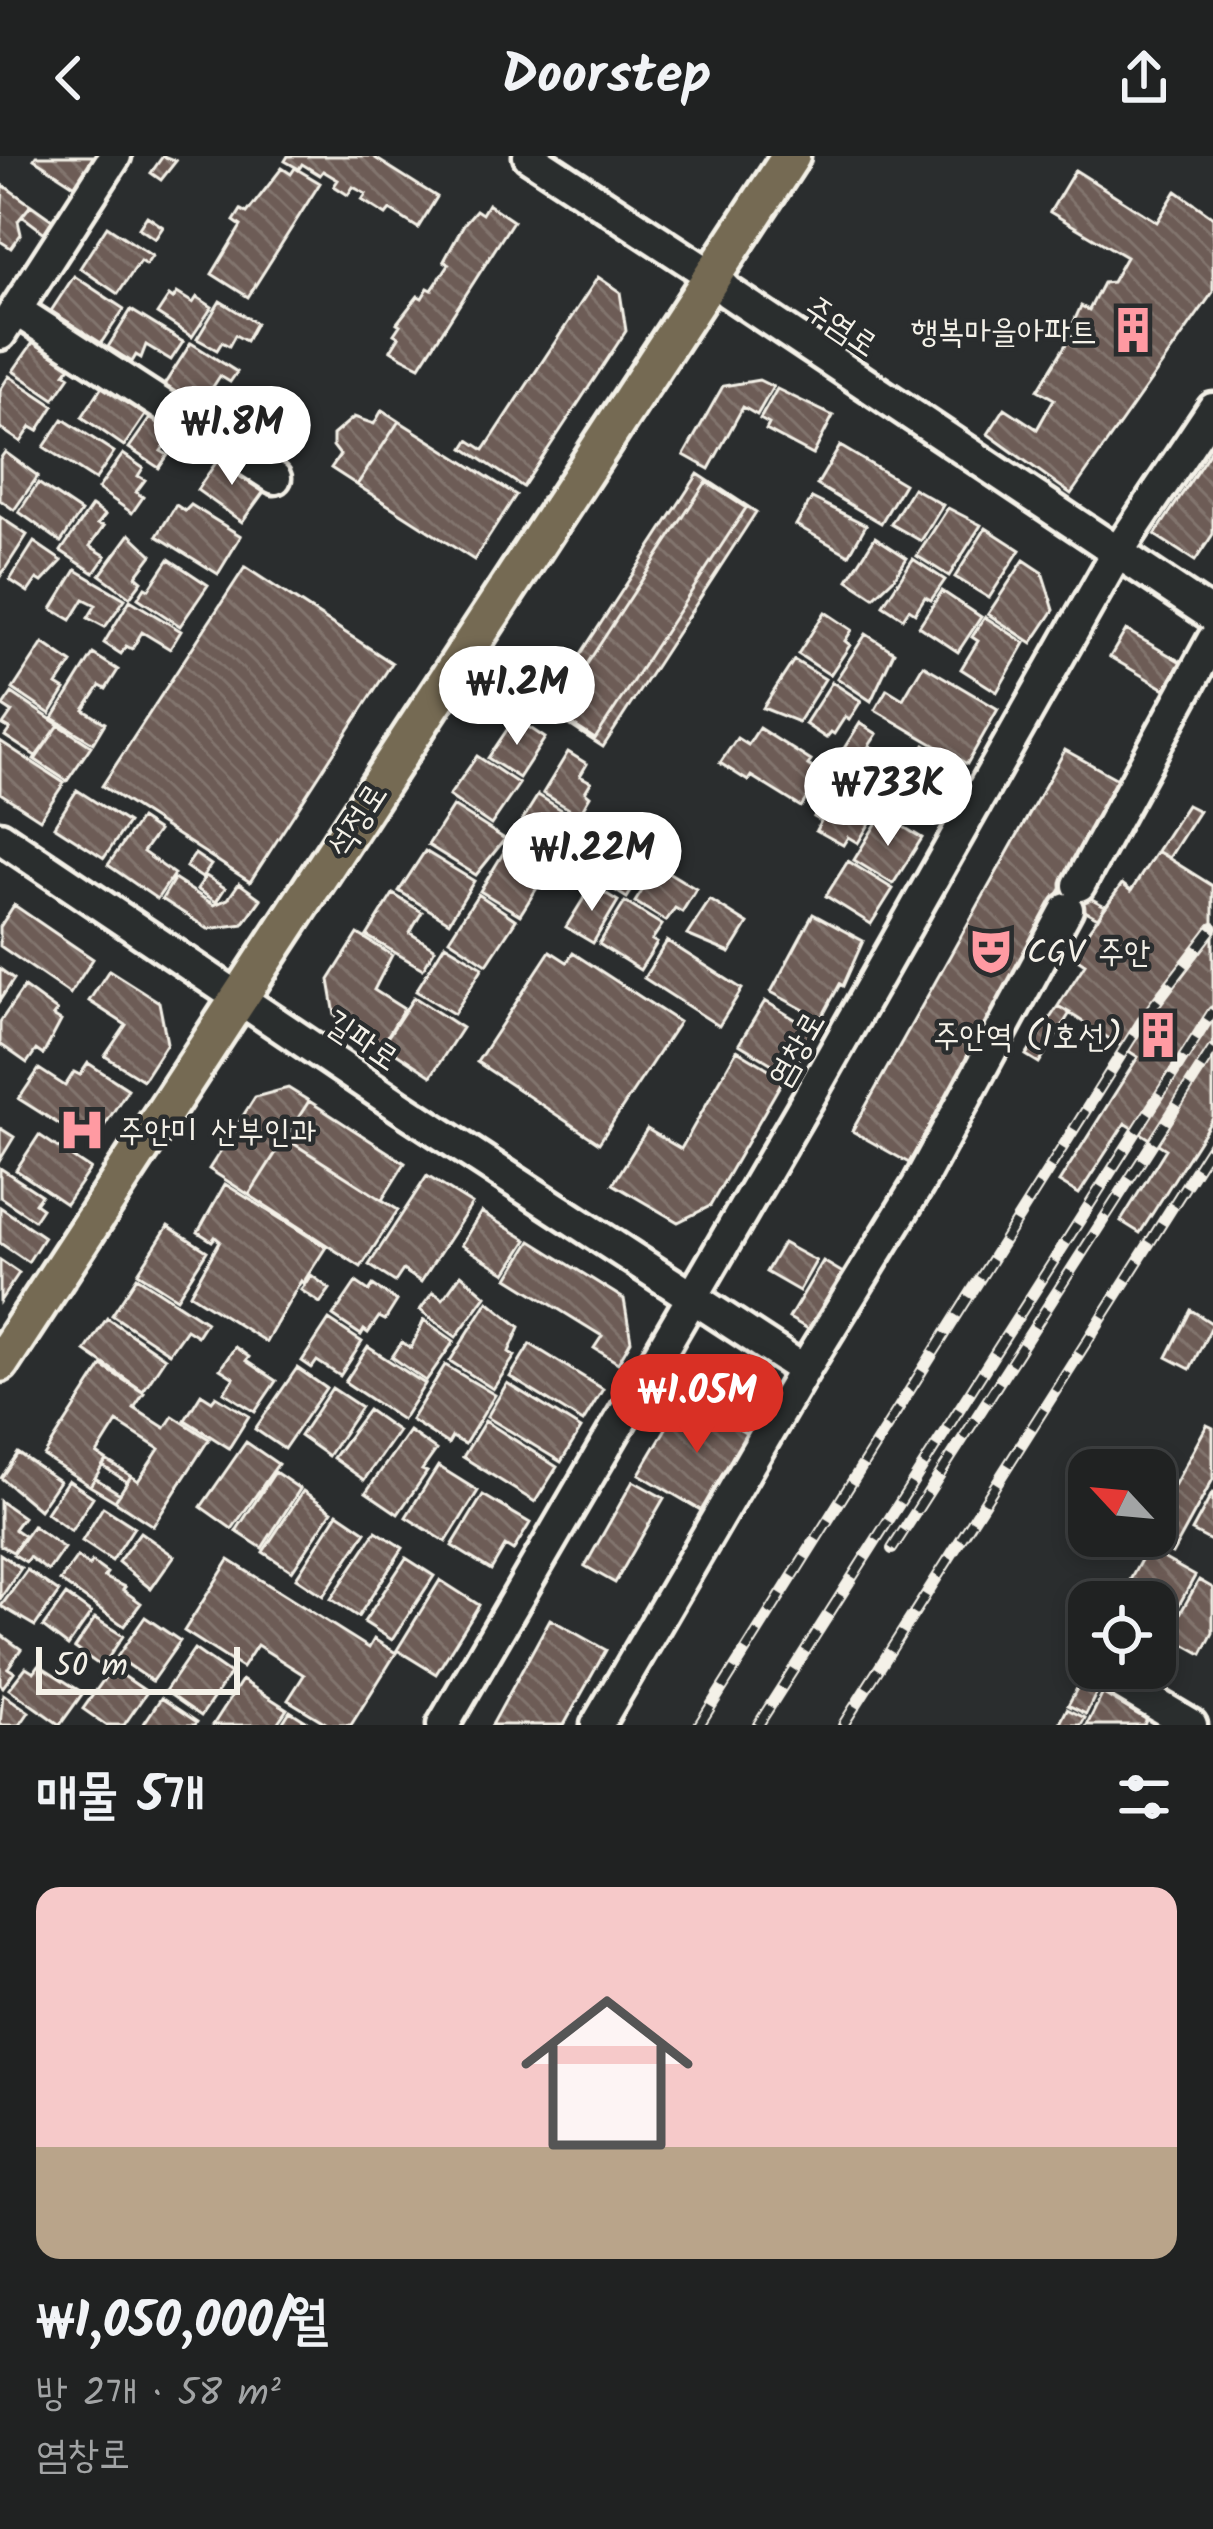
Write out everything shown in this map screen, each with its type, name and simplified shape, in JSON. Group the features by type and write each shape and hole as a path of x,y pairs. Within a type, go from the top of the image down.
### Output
{"main road":[{"name":"석정로","path":"0,1363 791,156"}],"street":[{"path":"115,156 8,322 275,478"},
{"name":"주염로","path":"529,156 1213,616"},
{"name":"염창로","path":"443,1725 808,1099 1118,553 1213,409"},
{"path":"597,1725 804,1370 918,1186 1213,640"},
{"name":"길파로","path":"0,837 804,1370"},
{"path":"1130,1689 1191,1725"}],"building":[{"path":"36,156 97,156 77,187"},
{"path":"163,156 176,161 161,180 151,173"},
{"path":"288,156 372,156 437,197 418,228 362,200 366,194 353,187 348,195 334,186 338,180 323,171 320,175 302,164 299,169 285,161"},
{"path":"282,168 291,174 295,168 320,183 248,297 212,274 241,226 234,221 241,210 247,213"},
{"name":"행복마을아파트","path":"1075,170 1157,222 1176,191 1213,217 1213,292 1071,494 988,434 1005,408 1037,429 1054,399 1038,390 1071,336 1082,343 1085,334 1072,326 1081,306 1089,310 1103,283 1112,282 1126,257 1050,212"},
{"path":"3,185 31,205 18,221 21,234 11,248 0,241"},
{"path":"488,204 513,221 420,366 391,350 399,337 394,334 397,323 418,296 432,290 449,264 444,261 464,224 476,210 482,214"},
{"path":"31,205 55,222 46,234 22,216"},
{"path":"147,216 163,227 155,239 139,228"},
{"path":"107,226 152,256 146,265 140,261 118,294 80,268"},
{"path":"74,276 124,309 101,343 51,311"},
{"path":"598,277 620,292 626,331 523,487 464,448 469,440 484,450"},
{"path":"177,293 193,303 197,297 212,307 192,337 157,314 169,296 173,299"},
{"path":"220,301 256,323 246,341 235,335 229,346 222,342 217,350 197,339"},
{"path":"131,310 183,342 171,360 146,345 141,358 136,355 132,362 108,347"},
{"path":"39,334 75,360 54,399 13,371"},
{"path":"191,343 237,372 230,382 220,376 205,399 194,393 189,401 164,385"},
{"path":"9,376 54,406 38,431 31,427 21,442 0,428 0,390"},
{"path":"107,379 150,408 124,446 82,417"},
{"path":"759,380 773,387 757,415 743,407 709,469 684,455 723,386"},
{"path":"777,389 833,416 813,455 766,430 769,424 760,419"},
{"path":"382,410 399,421 357,485 331,468 340,455 333,446 333,435 354,417 374,424"},
{"path":"153,414 171,426 173,434 161,451 168,455 159,468 129,448"},
{"path":"63,419 114,452 95,480 44,447"},
{"path":"399,421 516,495 474,560 357,485"},
{"path":"840,446 904,484 881,523 817,485"},
{"path":"1213,447 1213,534 1195,561 1155,535"},
{"path":"5,452 38,476 14,510 0,500 0,459"},
{"path":"123,454 143,468 138,476 145,480 136,492 143,497 132,513 98,489"},
{"path":"222,454 268,486 242,522 197,490"},
{"path":"698,474 756,512 603,747 545,709"},
{"path":"706,482 746,508 595,739 555,713"},
{"path":"38,483 81,512 61,542 19,512"},
{"path":"913,488 943,505 921,541 891,524"},
{"path":"812,498 866,525 849,555 796,525"},
{"path":"176,505 185,511 191,505 241,536 218,574 157,536"},
{"path":"92,506 105,515 98,524 104,526 90,546 106,556 94,573 61,551"},
{"path":"948,508 981,525 949,576 917,556"},
{"path":"0,517 27,535 0,577"},
{"path":"986,528 1020,550 989,598 955,577"},
{"path":"130,534 152,555 136,576 142,581 130,597 100,575"},
{"path":"875,537 907,558 874,597 848,580"},
{"path":"34,542 62,561 28,592 10,580"},
{"path":"169,559 208,585 180,626 138,598"},
{"path":"913,559 945,580 931,600 925,597 915,613 909,609 903,618 883,605"},
{"path":"1024,560 1042,572 1054,610 1032,643 988,614"},
{"path":"245,567 392,663 250,882 102,786"},
{"path":"76,570 125,599 105,627 88,618 96,605 84,599 71,620 52,609"},
{"path":"942,591 981,617 958,652 919,626"},
{"path":"130,600 181,631 170,649 142,632 132,649 126,646 121,654 104,643"},
{"path":"825,612 852,630 845,641 850,645 830,675 798,654"},
{"path":"985,617 1025,643 997,692 961,669 978,641 972,637"},
{"path":"1126,630 1181,662 1165,689 1110,657"},
{"path":"866,634 894,652 871,701 837,678"},
{"path":"43,643 72,663 57,685 65,690 50,714 13,689"},
{"path":"93,654 118,670 84,710 105,723 93,743 53,718"},
{"path":"794,660 825,679 798,722 763,708"},
{"path":"923,665 998,709 967,764 875,710 887,689 903,699"},
{"path":"832,682 861,701 849,720 845,717 826,738 805,724"},
{"path":"12,693 59,725 37,757 5,736 10,729 3,725 12,712 3,706"},
{"path":"515,718 545,738 519,778 488,758"},
{"path":"860,723 877,734 860,771 838,758"},
{"path":"59,725 91,746 67,781 34,759"},
{"path":"759,728 811,761 808,765 822,774 801,807 720,763 737,738 748,745"},
{"path":"0,741 64,783 40,819 0,793"},
{"path":"925,745 960,766 929,819 894,799"},
{"path":"1065,750 1121,781 909,1163 852,1131"},
{"path":"568,752 587,764 580,776 591,782 585,792 590,796 579,815 543,793"},
{"path":"477,756 519,784 491,825 449,796"},
{"path":"834,783 878,809 858,843 848,837 843,845 816,830 821,821 814,817"},
{"path":"77,790 128,823 104,858 54,826"},
{"path":"538,795 576,819 556,851 551,848 543,861 510,840"},
{"path":"1187,805 1199,811 1169,858 1157,851"},
{"path":"453,806 505,839 476,875 428,845"},
{"path":"882,814 922,838 893,884 854,860"},
{"path":"140,819 158,831 143,852 174,874 157,899 108,865"},
{"path":"616,836 652,859 627,898 591,875"},
{"path":"507,847 547,872 520,915 480,891"},
{"path":"425,851 474,881 449,922 399,891"},
{"name":"주안역 (1호선)","path":"1157,851 1213,886 1213,1118 1140,1233 1121,1221 1166,1149 1125,1123 1079,1194 1059,1182 1138,1057 1058,1006 1085,964 1076,958 1086,934 1122,884 1131,891"},
{"path":"195,854 211,865 202,878 186,867"},
{"path":"848,861 893,889 871,924 826,896"},
{"path":"658,866 696,889 682,912 675,908 666,921 635,902"},
{"path":"206,876 225,888 216,902 197,889"},
{"path":"174,879 214,905 228,899 239,883 261,899 243,924 208,929 162,899"},
{"path":"1064,884 1105,906 1098,918 1057,896"},
{"path":"592,885 618,901 593,943 566,927"},
{"path":"393,894 422,912 410,933 435,949 423,969 367,936"},
{"path":"478,894 516,920 487,964 449,939"},
{"path":"710,900 748,924 730,953 687,935"},
{"path":"625,902 662,925 640,970 599,944"},
{"path":"14,905 93,959 70,994 0,946 0,927"},
{"path":"813,914 863,941 843,986 840,984 821,1019 771,992"},
{"path":"358,934 392,955 374,990 404,1009 382,1045 335,1015 329,980"},
{"path":"667,941 742,989 719,1026 644,978"},
{"path":"445,944 483,967 454,1014 416,991"},
{"path":"550,951 567,962 573,953 679,1022 599,1143 477,1062"},
{"path":"0,969 14,979 0,1000"},
{"path":"109,970 159,1002 167,1043 143,1080 105,1056 126,1025 89,1001"},
{"path":"24,987 57,1011 53,1016 61,1021 43,1055 36,1050 27,1063 0,1044 0,1022"},
{"path":"414,997 462,1028 431,1076 383,1044"},
{"path":"765,1001 816,1032 790,1075 739,1044"},
{"path":"1058,1006 1070,1013 1039,1063 1026,1055"},
{"path":"737,1050 784,1078 710,1206 678,1222 613,1184 647,1129 681,1149"},
{"path":"88,1063 128,1089 92,1145 19,1099 39,1069 65,1086"},
{"path":"288,1088 309,1101 249,1195 209,1169 255,1097"},
{"path":"309,1101 405,1163 382,1200 285,1138"},
{"path":"0,1128 14,1137 0,1160"},
{"path":"39,1135 90,1169 66,1204 16,1170"},
{"path":"285,1138 398,1210 361,1267 249,1195"},
{"path":"0,1168 41,1195 35,1203 42,1208 34,1220 0,1197"},
{"path":"427,1176 472,1204 421,1282 403,1270 395,1282 369,1265"},
{"path":"225,1184 326,1247 266,1342 190,1294 220,1241 198,1232"},
{"path":"0,1207 44,1237 28,1262 0,1243"},
{"path":"481,1212 527,1240 506,1273 461,1245"},
{"path":"168,1226 207,1251 177,1298 138,1273"},
{"path":"531,1241 624,1299 631,1341 618,1363 594,1348 602,1336 508,1278"},
{"path":"783,1243 816,1261 799,1291 766,1272"},
{"path":"0,1260 19,1273 0,1301"},
{"path":"823,1261 848,1276 815,1333 789,1318"},
{"path":"461,1274 486,1296 456,1337 420,1310 433,1292 443,1299"},
{"path":"311,1275 330,1289 320,1303 301,1290"},
{"path":"137,1277 206,1322 197,1336 186,1329 169,1353 112,1315"},
{"path":"356,1282 369,1291 373,1285 397,1301 385,1320 379,1317 361,1335 333,1316"},
{"path":"488,1301 520,1327 509,1352 515,1356 493,1389 450,1361"},
{"path":"1191,1310 1213,1324 1190,1369 1167,1357"},
{"path":"107,1318 165,1358 143,1391 85,1351"},
{"path":"329,1320 362,1342 340,1376 317,1361 312,1368 302,1361"},
{"path":"424,1320 454,1341 426,1381 392,1357 402,1342 411,1348"},
{"path":"530,1344 603,1389 583,1422 510,1377"},
{"path":"235,1347 249,1357 246,1361 276,1381 255,1412 224,1392 234,1378 220,1369"},
{"path":"368,1347 425,1384 402,1420 345,1382"},
{"path":"445,1365 495,1395 465,1444 452,1437 448,1444 411,1420"},
{"path":"102,1366 144,1393 134,1408 165,1428 173,1416 209,1439 153,1526 115,1501 131,1476 138,1481 159,1449 117,1422 97,1454 106,1460 90,1486 44,1456"},
{"path":"297,1368 326,1388 284,1449 255,1429"},
{"path":"507,1383 581,1429 561,1462 487,1417"},
{"path":"332,1388 361,1407 328,1456 300,1436"},
{"path":"201,1394 212,1401 216,1396 249,1416 229,1448 185,1420"},
{"path":"684,1398 754,1438 709,1515 639,1474"},
{"path":"368,1410 398,1431 364,1480 333,1458"},
{"path":"485,1421 557,1467 535,1502 463,1457"},
{"path":"1207,1425 1213,1428 1213,1479 1176,1547 1176,1482"},
{"path":"409,1431 436,1450 398,1514 366,1492"},
{"path":"246,1442 278,1464 232,1529 201,1507"},
{"path":"18,1453 59,1481 39,1510 1,1478"},
{"path":"106,1460 131,1476 127,1482 103,1466"},
{"path":"438,1466 478,1491 446,1542 406,1517"},
{"path":"275,1472 300,1489 262,1548 236,1531"},
{"path":"95,1478 120,1494 115,1501 90,1486"},
{"path":"68,1480 93,1497 71,1531 46,1513"},
{"path":"633,1481 664,1498 615,1583 585,1566"},
{"path":"303,1491 332,1511 292,1571 263,1552"},
{"path":"1213,1492 1213,1542 1192,1531"},
{"path":"483,1495 530,1523 513,1551 505,1546 491,1570 452,1546"},
{"path":"0,1501 23,1517 14,1529 24,1536 13,1552 0,1545"},
{"path":"103,1507 134,1527 112,1561 82,1541"},
{"path":"338,1513 366,1532 323,1596 296,1578"},
{"path":"33,1526 64,1548 48,1571 29,1557 26,1562 13,1554"},
{"path":"376,1531 403,1548 358,1617 331,1599"},
{"path":"140,1532 174,1556 151,1589 118,1562"},
{"path":"0,1554 21,1568 0,1599"},
{"path":"77,1557 89,1566 92,1562 107,1573 104,1577 125,1587 141,1603 124,1626 60,1581"},
{"path":"1143,1557 1161,1557 1195,1576 1176,1610 1176,1581 1129,1581"},
{"path":"406,1558 434,1576 392,1640 364,1622"},
{"path":"229,1560 369,1648 374,1639 396,1653 351,1725 329,1725 288,1700 304,1675 257,1645 242,1668 184,1631"},
{"path":"27,1570 59,1592 35,1626 1,1606"},
{"path":"440,1580 479,1605 436,1674 397,1650"},
{"path":"1199,1580 1213,1588 1213,1633 1202,1654 1176,1639 1176,1621"},
{"path":"66,1595 91,1613 68,1646 43,1627"},
{"path":"145,1617 180,1641 152,1681 117,1657"},
{"path":"95,1618 123,1636 102,1667 75,1648"},
{"path":"550,1619 606,1650 564,1725 492,1725"},
{"path":"0,1634 21,1649 8,1668 14,1672 3,1687 0,1684"},
{"path":"194,1649 230,1674 201,1716 165,1691"},
{"path":"39,1665 83,1693 60,1725 9,1689 26,1667 34,1672"},
{"path":"112,1668 147,1692 124,1725 106,1725 83,1709"},
{"path":"242,1680 287,1709 276,1725 213,1725"},
{"path":"1077,1689 1098,1690 1086,1714 1068,1705"},
{"path":"1103,1693 1148,1716 1144,1725 1087,1725"},
{"path":"3,1694 29,1712 20,1725 0,1725"},
{"path":"161,1698 197,1722 195,1725 143,1725"},
{"path":"1067,1709 1085,1718 1081,1725 1059,1725"},
{"path":"290,1711 312,1725 281,1725"}],"railway":[{"path":"699,1725 1144,1018 1213,928"},
{"path":"758,1725 1213,1011"},
{"path":"892,1549 1213,1049"},
{"path":"843,1725 1213,1143"}],"place":[{"name":"행복마을아파트","path":"1133,330"},
{"name":"CGV 주안","path":"991,951"},
{"name":"주안역 (1호선)","path":"1158,1035"},
{"name":"주안미 산부인과","path":"82,1130"}]}
